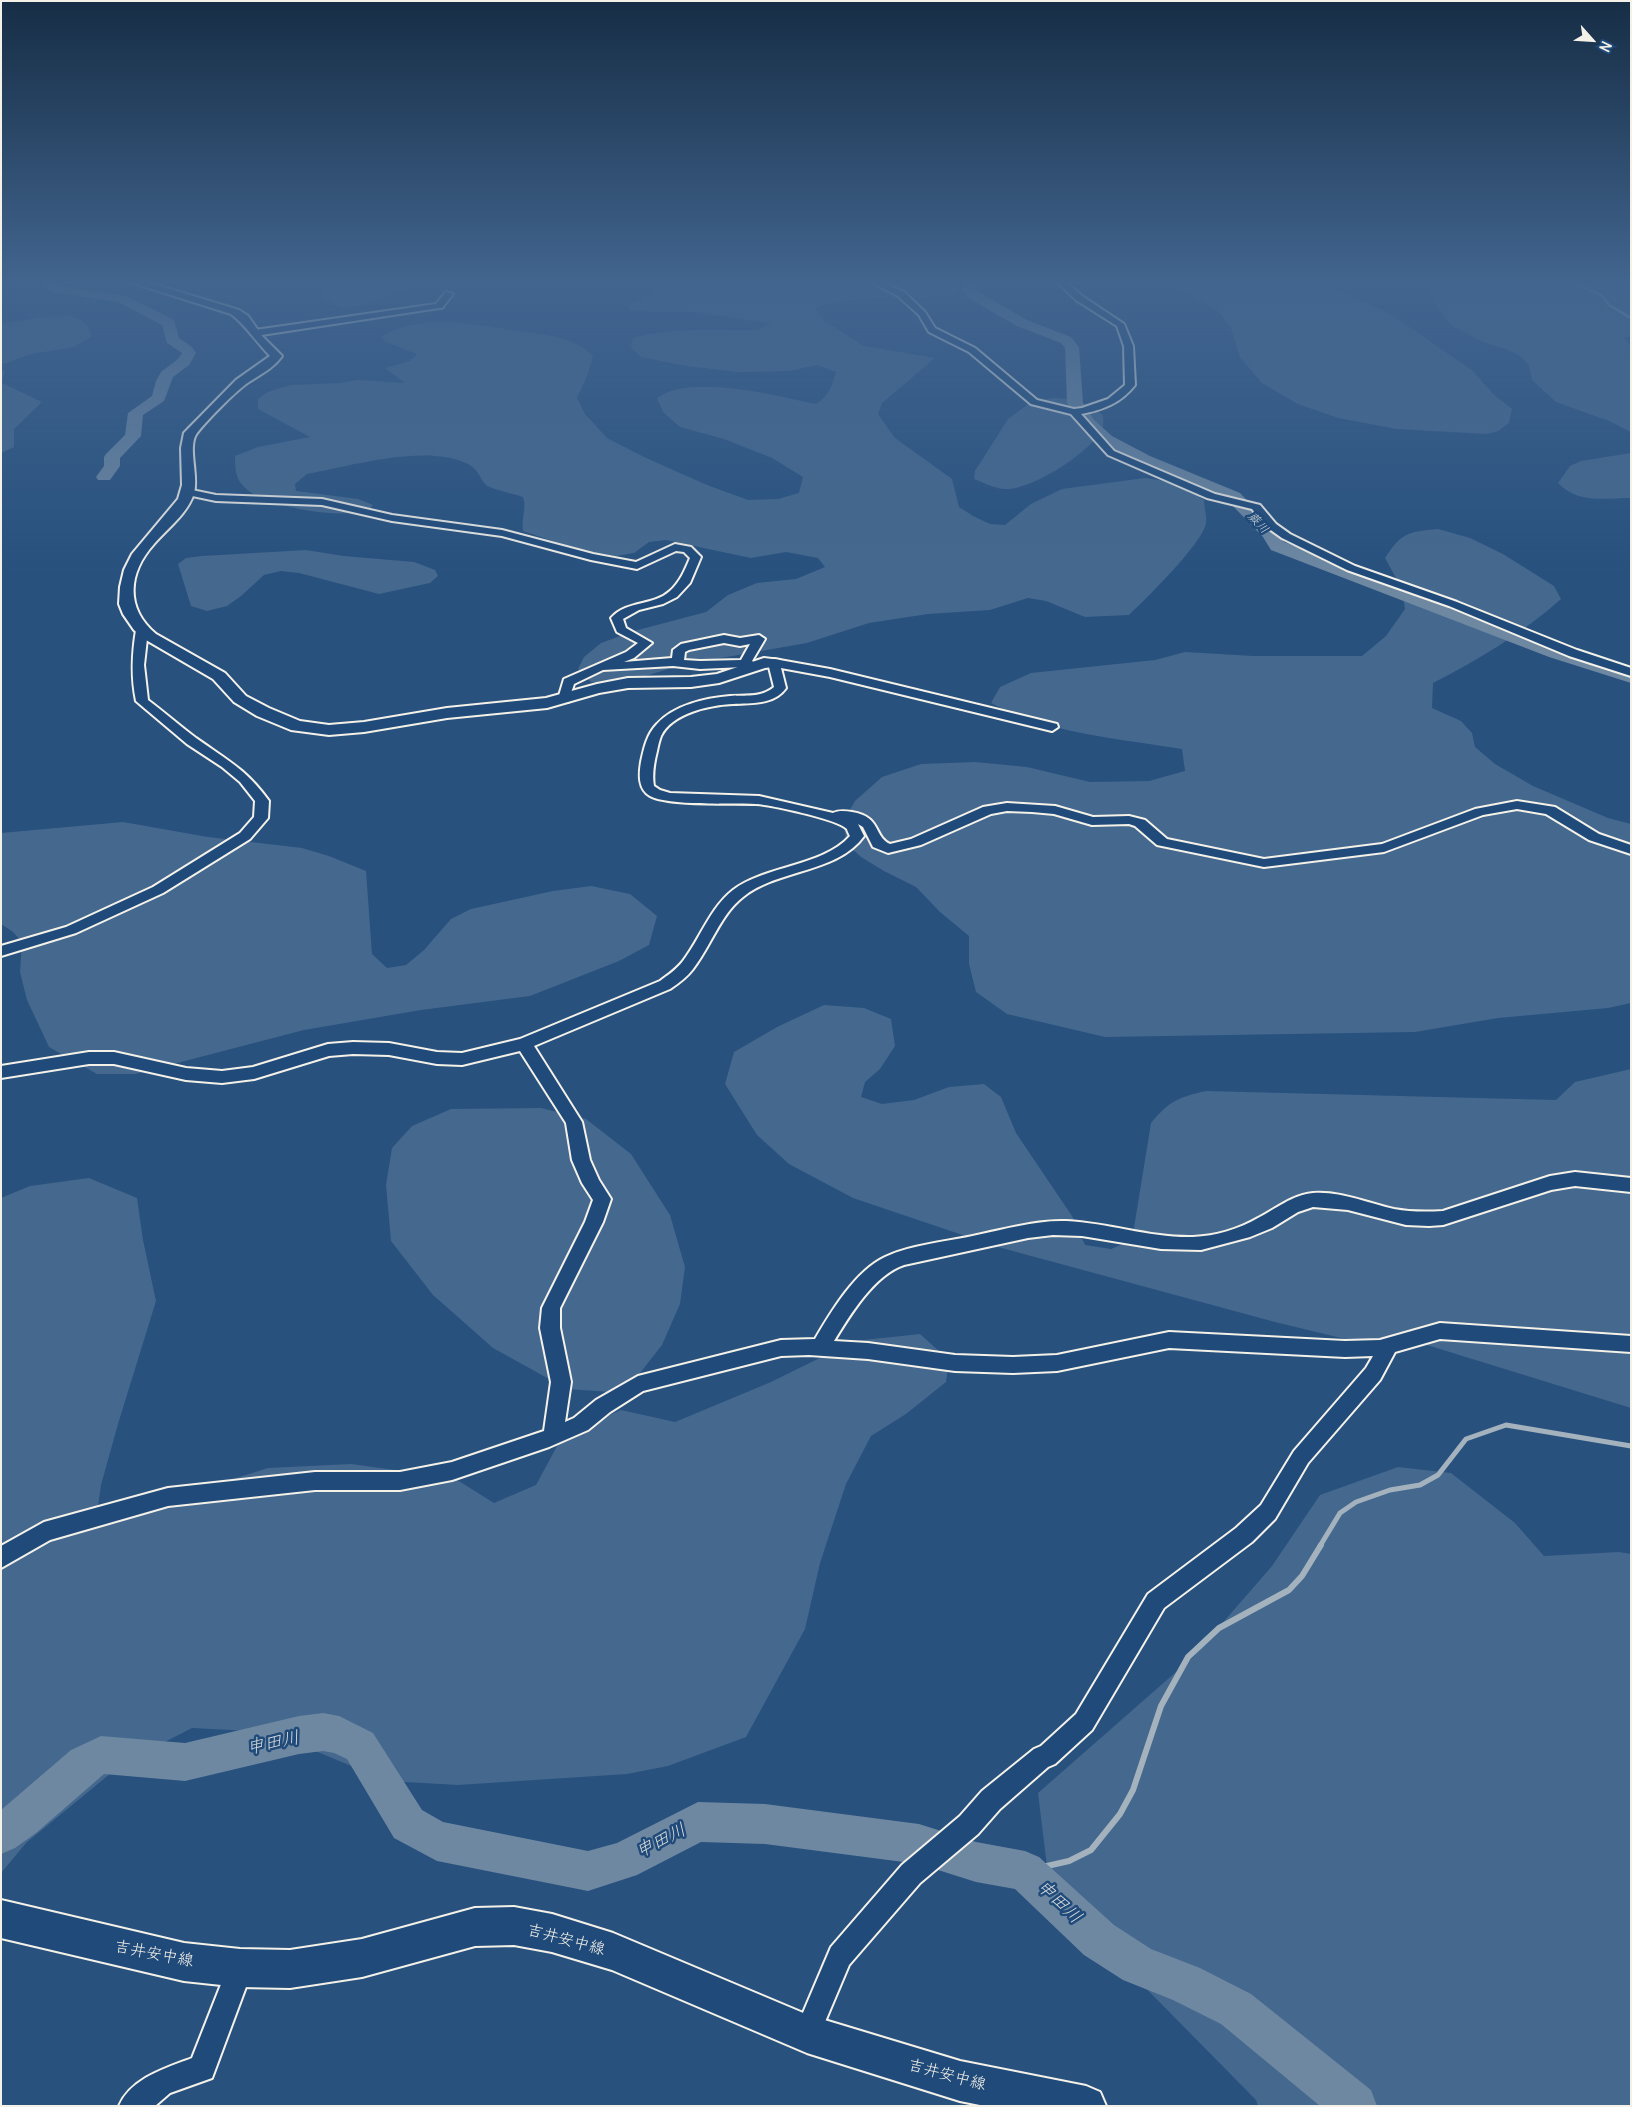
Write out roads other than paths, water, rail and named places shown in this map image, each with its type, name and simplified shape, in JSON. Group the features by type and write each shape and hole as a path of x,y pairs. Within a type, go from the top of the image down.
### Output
{"main road":[{"name":"吉井安中線","path":"1,1919 184,1962 240,1968 290,1969 362,1958 475,1927 514,1926 552,1933 613,1952 807,2034 960,2081 1086,2106"}],"street":[{"path":"244,380 190,433 186,441 187,492 168,522 138,554 127,592 127,605 142,630 219,676 240,699 249,705 284,722 313,729 348,729 447,713 547,703 597,689 628,683 691,682 719,678 749,664 759,639 740,642 724,639 685,647 679,650 678,663"},
{"path":"1008,380 1034,402 1074,412 1091,410 1119,399 1130,385 1130,380"},
{"path":"1074,412 1111,453 1211,496 1256,506 1272,526 1286,536 1351,568 1453,604 1573,653 1631,672"},
{"path":"187,492 216,498 322,502 392,518 502,533 591,558 637,566 675,547 687,549 696,557 684,583 673,595 659,602 635,607 617,618 621,630 646,643 630,655 568,682 564,699"},
{"path":"1,951 71,930 158,890 245,836 261,818 262,801 245,780 142,701 136,659 142,630"},
{"path":"601,667 678,663 700,665 774,663 839,675 1052,727"},
{"path":"774,663 780,688 768,697 728,700 704,706 683,712 662,726 655,735 647,762 648,787 655,793 669,796 759,800 821,813 863,818 869,824 878,844 888,849 916,842 988,810 1007,807 1055,810 1092,821 1129,820 1140,823 1162,842 1264,863 1384,848 1480,812 1517,805 1550,810 1594,837 1631,850"},
{"path":"1,1072 90,1058 114,1058 186,1074 222,1077 254,1073 328,1050 353,1048 389,1049 437,1058 462,1058 524,1044 665,985 680,974 688,965 729,902 739,892 752,885 817,861 854,842 857,836 853,827 846,822 821,813"},
{"path":"524,1044 574,1122 581,1160 591,1184 602,1199 594,1222 552,1308 550,1328 561,1382 553,1436"},
{"path":"820,1348 839,1314 865,1282 890,1262 1000,1237 1064,1228 1158,1242 1194,1244 1222,1238 1260,1226 1285,1210 1311,1200 1344,1202 1405,1218 1427,1220 1443,1218 1550,1183 1575,1179 1631,1185"},
{"path":"1,1558 44,1532 71,1522 168,1498 315,1481 400,1481 452,1471 553,1436 581,1424 603,1406 638,1384 781,1348 868,1351 955,1363 1013,1365 1057,1363 1169,1340 1345,1349 1380,1348 1440,1331 1631,1344"},
{"path":"807,2034 840,1956 911,1874 969,1825 991,1800 1042,1757 1046,1756 1084,1722 1156,1600 1244,1535 1268,1512 1301,1456 1373,1374 1388,1346"},
{"path":"132,2106 161,2083 202,2068 240,1968"}],"waterway":[{"path":"104,477 112,466 112,457 133,436 136,413 159,398 164,380"},
{"name":"蕨川","path":"1074,380 1075,403 1089,423 1106,439 1144,459 1234,497 1270,534 1277,546 1556,653 1631,677"},
{"path":"1320,1546 1340,1513 1356,1502 1390,1490 1420,1485 1438,1475 1466,1439 1506,1425 1631,1446"},
{"path":"1025,1871 1069,1861 1091,1850 1120,1814 1133,1790 1161,1706 1188,1657 1219,1628 1289,1590 1302,1576 1321,1545"},
{"name":"申田川","path":"1,1834 22,1819 85,1764 101,1755 185,1762 299,1735 323,1732 339,1735 360,1746 408,1824 437,1841 588,1871 623,1861 698,1822 765,1824 919,1844 976,1862 1025,1871 1099,1940 1138,1965 1185,1983 1236,2009 1355,2106"}]}
